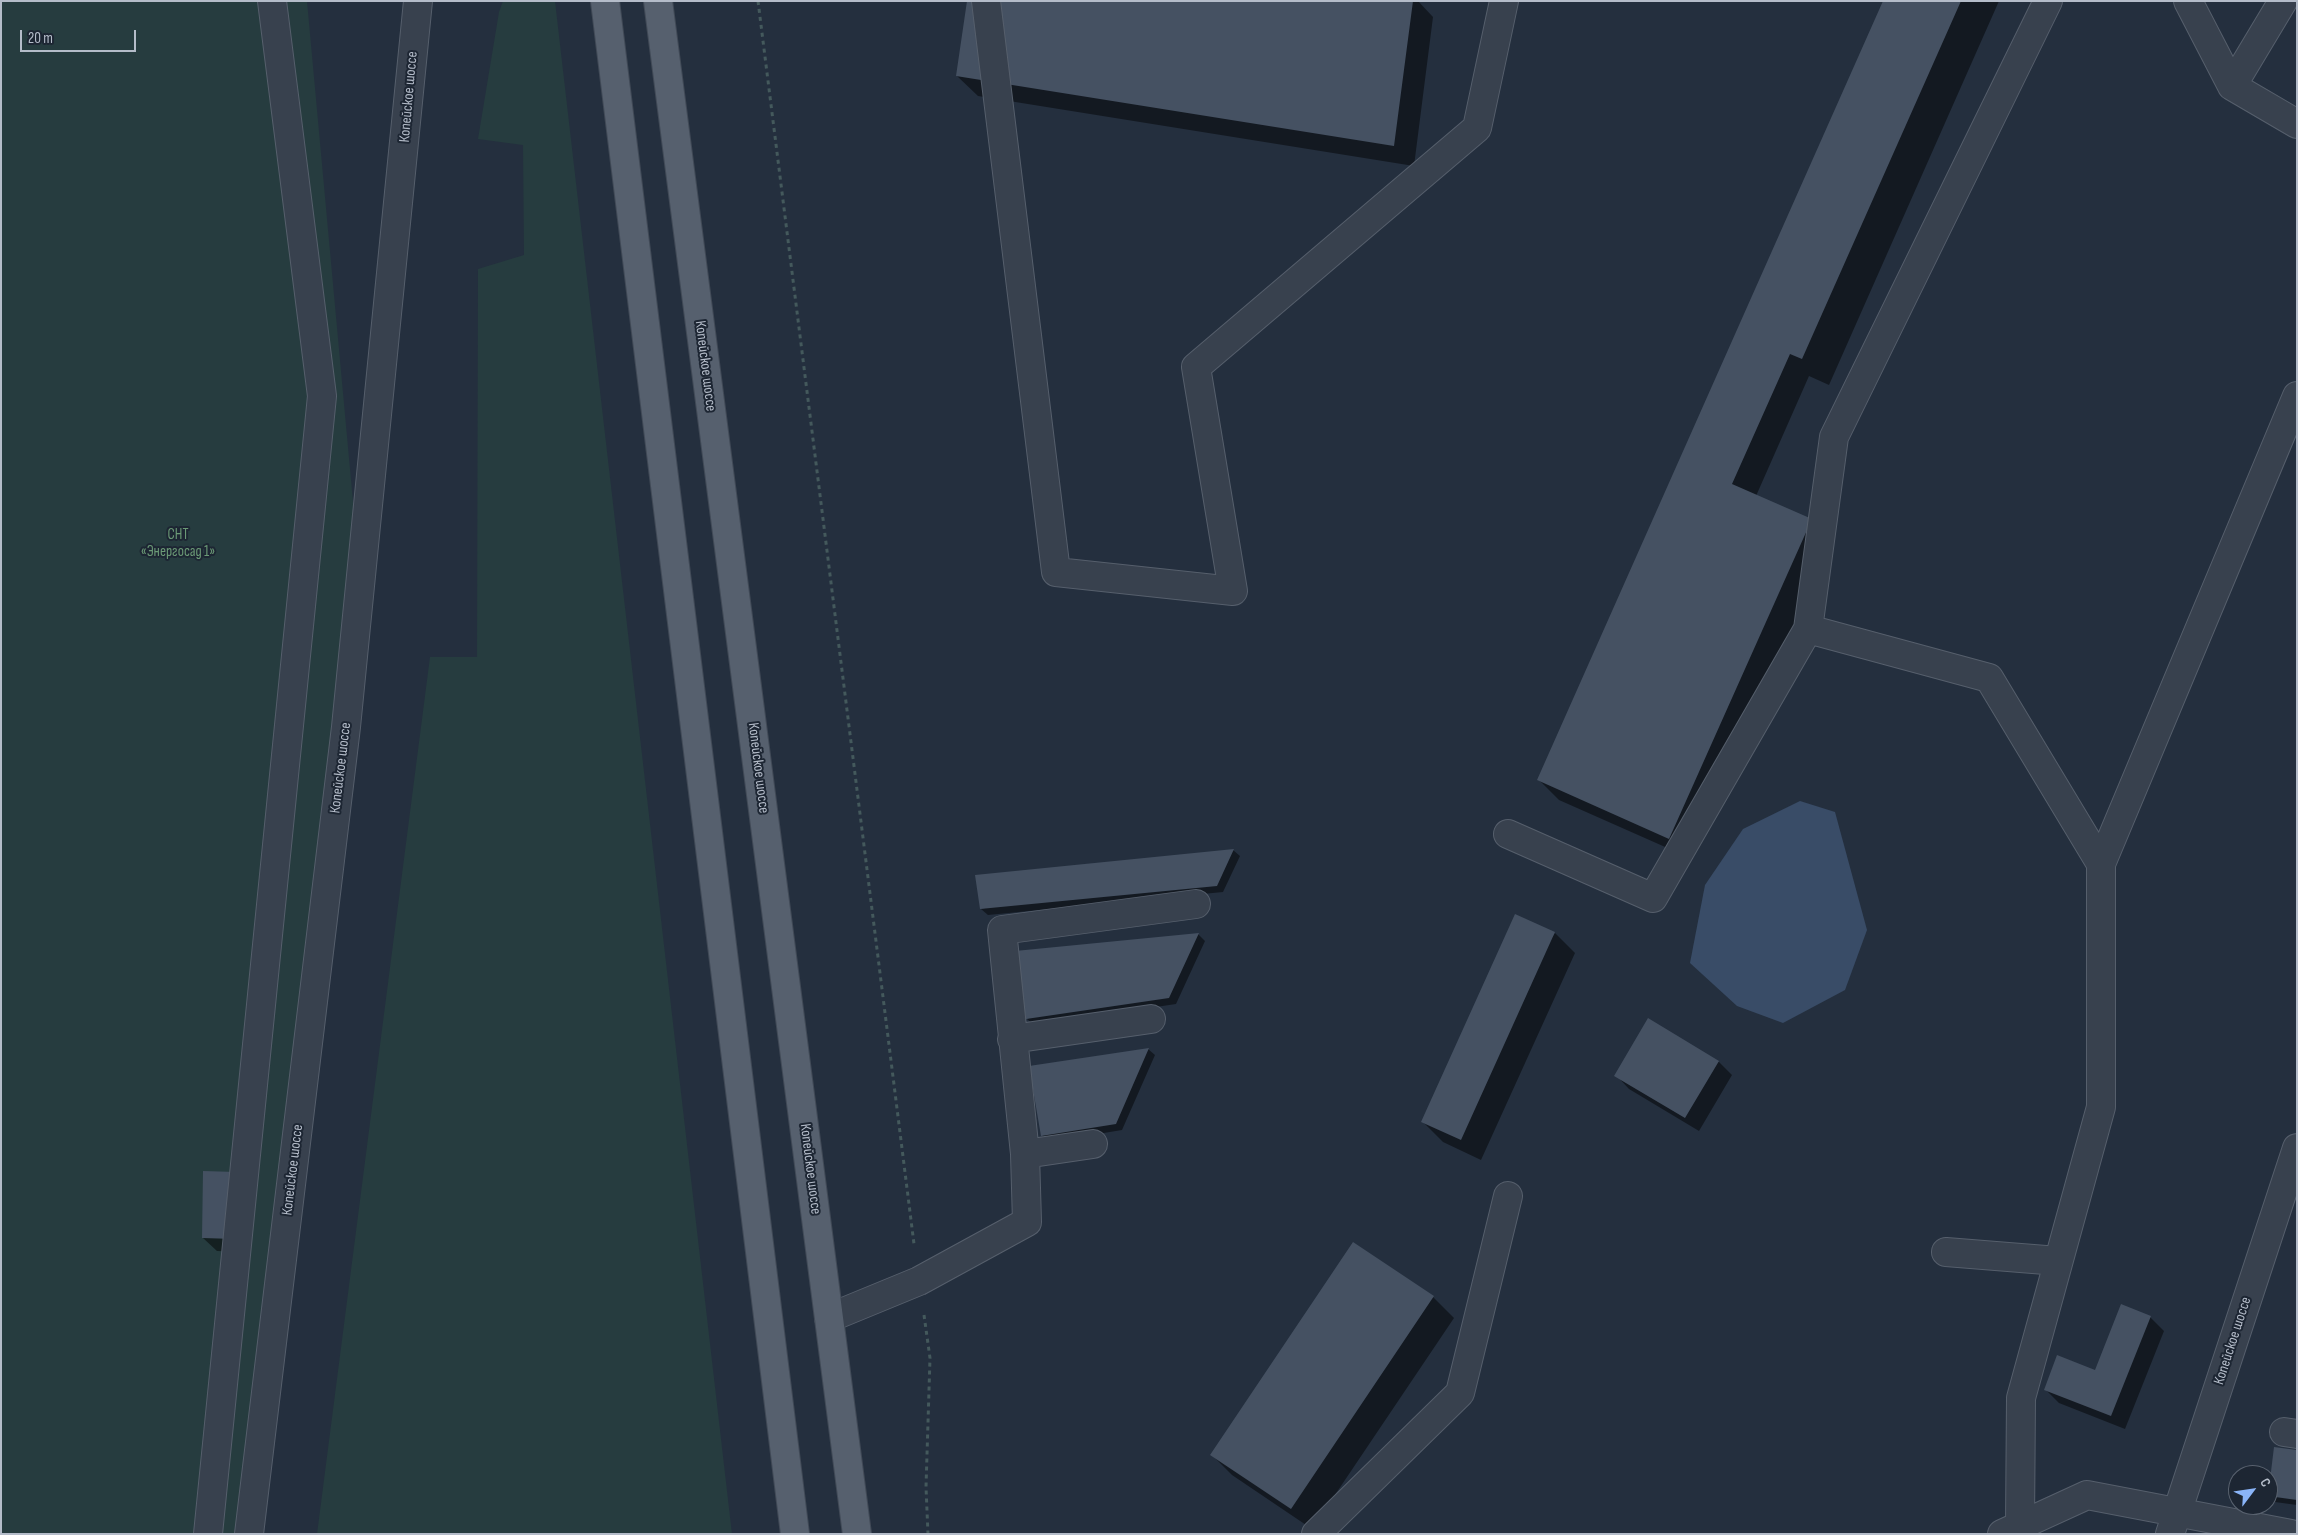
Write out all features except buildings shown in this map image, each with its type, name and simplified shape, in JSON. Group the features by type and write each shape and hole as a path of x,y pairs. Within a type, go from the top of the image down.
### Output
{"main road":[{"path":"605,1 795,1534"},
{"name":"Копейское шоссе","path":"658,1 857,1534"}],"street":[{"path":"208,1534 322,396 272,1"},
{"name":"Копейское шоссе","path":"249,1534 346,727 418,1"},
{"path":"986,1 1056,572 1233,591 1196,367 1477,128 1504,1"},
{"path":"1508,834 1653,898 1808,629 1834,437 2048,1"},
{"path":"2188,1 2232,86 2297,124"},
{"path":"2232,86 2283,1"},
{"path":"2291,1534 2174,1522 2087,1495 2011,1529 2021,1398 2101,1107 2101,864 2297,396"},
{"path":"1808,629 1990,678 2101,864"},
{"path":"829,1318 919,1281 1027,1222 1025,1154 1002,930 1196,904"},
{"path":"1012,1039 1151,1019"},
{"path":"1025,1154 1093,1144"},
{"name":"Копейское шоссе","path":"2174,1522 2297,1148"},
{"path":"1316,1534 1460,1393 1508,1196"},
{"path":"1946,1252 2058,1261"}],"path":[{"path":"758,1 930,1358 926,1487 928,1534"}],"green space":[{"name":"СНТ «Энергосад 1»","path":"1,1 307,1 357,545 238,1534 1,1534"},
{"path":"503,1 555,1 732,1534 317,1534 430,657 477,657 478,269 524,255 523,145 478,139 499,12"}],"water":[{"path":"1800,801 1835,812 1867,930 1845,990 1783,1023 1737,1006 1690,963 1705,885 1743,829"}]}
